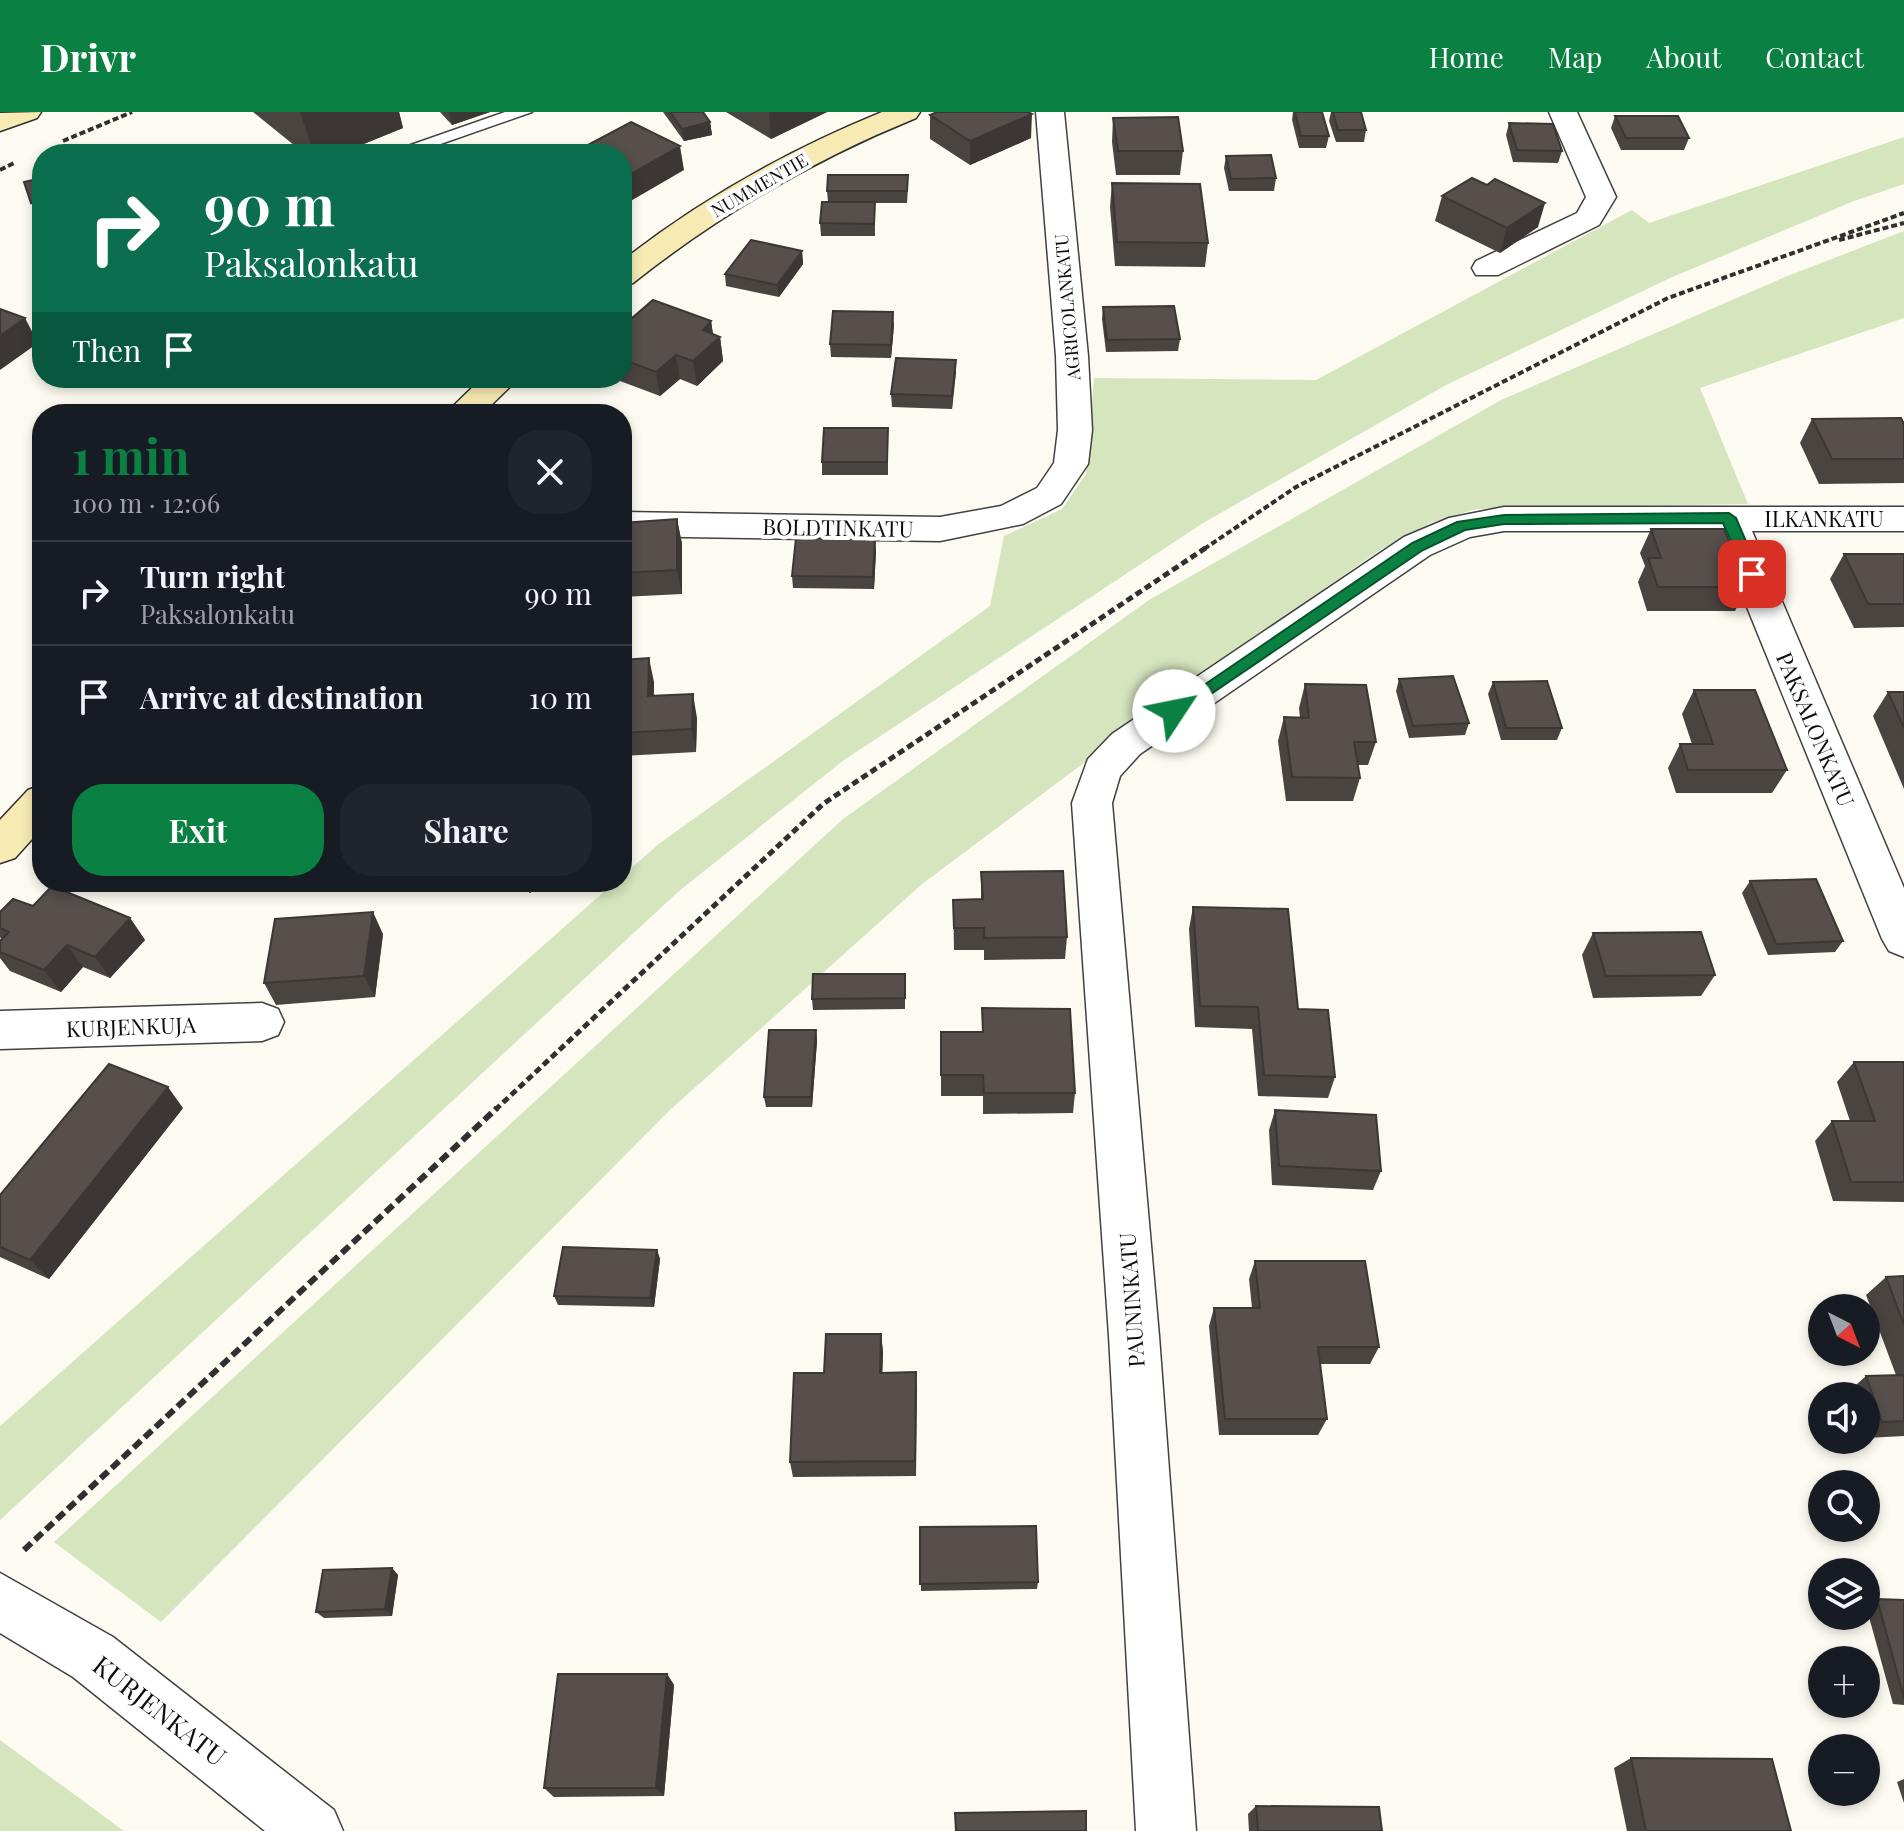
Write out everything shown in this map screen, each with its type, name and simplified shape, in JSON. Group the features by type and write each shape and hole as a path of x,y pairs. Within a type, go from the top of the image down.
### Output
{"street":[{"path":"0,123 27,112"},
{"name":"NUMMENTIE","path":"632,269 739,192 801,159 906,112"},
{"name":"AGRICOLANKATU","path":"1049,496 1071,464 1075,430 1072,356 1050,112"},
{"path":"1487,268 1588,219 1598,208 1601,197 1563,112"},
{"path":"473,404 491,388"},
{"name":"BOLDTINKATU","path":"632,524 940,529 1010,516 1049,496"},
{"name":"PAKSALONKATU","path":"1729,518 1904,939"},
{"name":"ILKANKATU","path":"1102,770 1138,735 1417,546 1462,526 1504,519 1904,519"},
{"name":"PAUNINKATU","path":"1102,770 1092,803 1134,1336 1166,1831"},
{"path":"0,847 32,812"},
{"name":"KURJENKUJA","path":"0,1030 262,1022"},
{"name":"KURJENKATU","path":"0,1601 93,1657 313,1831"}],"lane":[{"path":"425,144 523,112"}],"path":[{"path":"23,1551 823,804 1296,487 1668,298 1904,213"},
{"path":"1807,248 1904,223"}],"green space":[{"path":"1904,137 1904,184 1854,201 1670,278 1446,385 1203,523 844,760 679,891 0,1520 0,1426 604,892 632,892 632,867 660,843 990,606 1004,536 1062,509 1086,474 1094,378 1316,380 1632,210 1649,223"},
{"path":"1904,231 1904,318 1700,388 1748,504 1476,509 1433,522 1380,550 1232,652 922,884 671,1109 161,1622 54,1542 843,819 1149,600 1501,400 1785,277"},
{"path":"0,1740 124,1831 0,1831"}],"building":[{"path":"670,112 703,112 710,122 682,129"},
{"path":"937,112 1032,114 970,141 930,115"},
{"path":"1295,112 1322,112 1329,136 1301,136"},
{"path":"1333,112 1361,112 1366,130 1338,130"},
{"path":"1615,116 1678,116 1689,138 1626,138"},
{"path":"1178,117 1183,151 1118,151 1113,118"},
{"path":"631,122 680,146 632,173 632,144 590,144"},
{"path":"1509,123 1553,124 1562,151 1517,150"},
{"path":"1271,155 1276,178 1231,179 1226,156"},
{"path":"828,175 908,175 907,191 827,191"},
{"path":"1472,178 1487,185 1495,179 1545,203 1507,228 1442,196"},
{"path":"32,180 32,203 31,203 24,182"},
{"path":"1112,183 1200,184 1208,243 1117,242"},
{"path":"822,202 875,202 874,224 820,223"},
{"path":"751,240 802,251 777,285 725,274"},
{"path":"653,300 711,321 703,330 720,337 693,361 676,355 656,372 632,363 632,318"},
{"path":"1174,306 1180,339 1107,340 1103,307"},
{"path":"0,309 25,318 0,336"},
{"path":"833,311 893,312 891,345 830,344"},
{"path":"896,358 956,360 952,396 891,394"},
{"path":"1901,418 1904,424 1904,459 1832,459 1812,419"},
{"path":"824,428 888,428 887,462 822,462"},
{"path":"677,519 677,570 632,572 632,522"},
{"path":"1651,529 1724,529 1747,587 1658,587 1648,558 1661,558"},
{"path":"796,538 875,539 873,577 792,576"},
{"path":"1844,554 1904,554 1904,604 1868,604"},
{"path":"649,658 648,696 693,694 692,729 632,732 632,659"},
{"path":"1453,676 1469,723 1413,726 1399,679"},
{"path":"1547,681 1562,728 1506,728 1493,682"},
{"path":"1305,684 1366,685 1376,742 1354,742 1360,778 1292,777 1284,717 1309,718"},
{"path":"1694,690 1755,690 1787,770 1688,770 1680,744 1713,744"},
{"path":"1888,692 1904,692 1904,728"},
{"path":"1063,871 1067,937 984,938 984,928 954,928 953,900 983,899 981,872"},
{"path":"1816,879 1843,941 1776,944 1750,881"},
{"path":"46,892 67,892 130,918 95,957 67,945 44,970 0,952 0,941 9,932 0,928 0,912 13,899 33,906"},
{"path":"1193,907 1288,909 1298,1009 1328,1010 1335,1077 1264,1075 1258,1007 1200,1006"},
{"path":"373,912 364,976 264,983 275,919"},
{"path":"1701,932 1715,975 1606,976 1593,933"},
{"path":"813,974 905,974 905,998 812,999"},
{"path":"982,1008 1070,1009 1075,1093 984,1093 983,1075 941,1075 941,1032 983,1032"},
{"path":"769,1030 816,1030 811,1097 764,1097"},
{"path":"1854,1062 1904,1062 1904,1182 1851,1182 1832,1121 1875,1121"},
{"path":"109,1064 168,1087 30,1260 0,1247 0,1195"},
{"path":"1275,1110 1376,1115 1381,1171 1279,1166"},
{"path":"563,1247 657,1250 650,1298 554,1296"},
{"path":"1255,1261 1365,1261 1379,1347 1318,1347 1327,1419 1225,1419 1214,1308 1260,1308"},
{"path":"1904,1276 1904,1325 1886,1277"},
{"path":"826,1334 881,1334 880,1373 916,1372 915,1461 790,1462 794,1373 824,1373"},
{"path":"1904,1375 1904,1421 1882,1422 1880,1382 1868,1382 1866,1376"},
{"path":"1036,1526 1038,1582 920,1584 920,1527"},
{"path":"392,1568 385,1609 316,1612 323,1570"},
{"path":"1880,1599 1904,1600 1904,1698 1880,1610"},
{"path":"558,1674 667,1674 656,1788 544,1788"},
{"path":"1631,1758 1772,1759 1791,1831 1646,1831"},
{"path":"1256,1806 1379,1807 1382,1831 1258,1831"},
{"path":"1086,1811 1086,1831 956,1831 955,1813"}],"route":[{"path":"1174,711 1417,546 1462,526 1504,519 1729,518 1752,574"}]}
